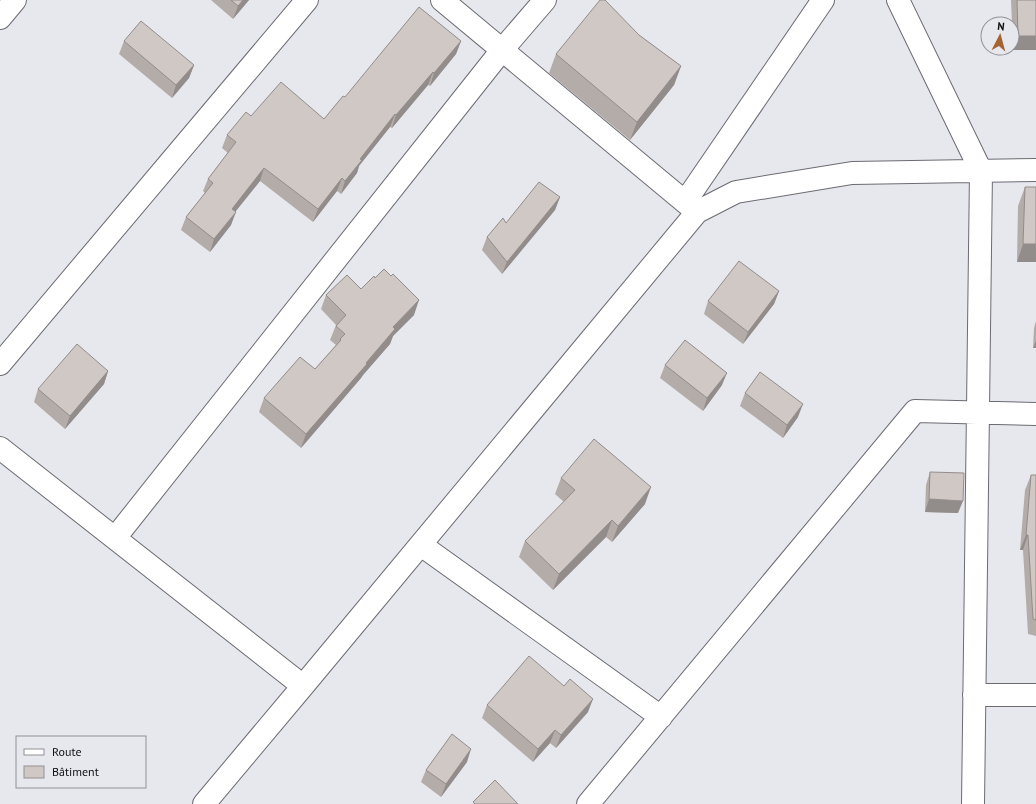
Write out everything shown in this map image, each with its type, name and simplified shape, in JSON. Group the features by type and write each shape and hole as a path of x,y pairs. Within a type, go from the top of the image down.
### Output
{"street":[{"path":"0,18 15,0"},
{"path":"0,364 307,0"},
{"path":"442,0 691,207"},
{"path":"115,538 502,50 545,0"},
{"path":"204,804 421,545 691,207 823,0"},
{"path":"898,0 981,171 973,804"},
{"path":"691,207 736,192 852,173 1036,170"},
{"path":"588,804 915,411 1036,414"},
{"path":"0,448 303,686"},
{"path":"421,545 661,718"},
{"path":"974,695 1036,695"}],"building":[{"path":"231,0 243,0 238,6"},
{"path":"600,0 605,0 639,35 681,66 637,122 556,54"},
{"path":"1017,0 1036,0 1036,36 1020,36 1020,16 1017,16"},
{"path":"419,7 461,41 434,73 433,72 396,115 395,114 345,181 342,178 318,209 264,168 232,209 236,212 214,239 186,217 213,183 208,179 236,142 227,135 246,112 251,116 281,82 324,119 343,96 345,97"},
{"path":"141,21 194,65 176,85 124,41"},
{"path":"539,182 560,197 507,262 487,237 503,218 506,223"},
{"path":"1025,187 1036,187 1036,244 1023,244"},
{"path":"739,261 779,291 748,332 708,301"},
{"path":"384,269 391,276 393,274 419,300 393,327 395,329 366,363 367,364 306,434 264,398 300,357 315,369 345,334 336,326 346,315 326,295 347,275 361,289 374,276 375,278"},
{"path":"685,340 727,373 707,398 665,365"},
{"path":"77,344 108,371 70,416 38,389"},
{"path":"760,372 803,404 787,425 745,393"},
{"path":"594,439 651,487 618,526 612,520 559,574 525,541 575,490 561,478"},
{"path":"930,472 964,473 963,501 929,499"},
{"path":"1031,475 1036,475 1036,620 1033,619 1028,535 1026,535"},
{"path":"529,656 564,686 570,679 593,699 561,735 555,730 538,749 487,705"},
{"path":"452,734 471,749 446,784 426,770"},
{"path":"495,780 518,804 475,804 473,802"}]}
